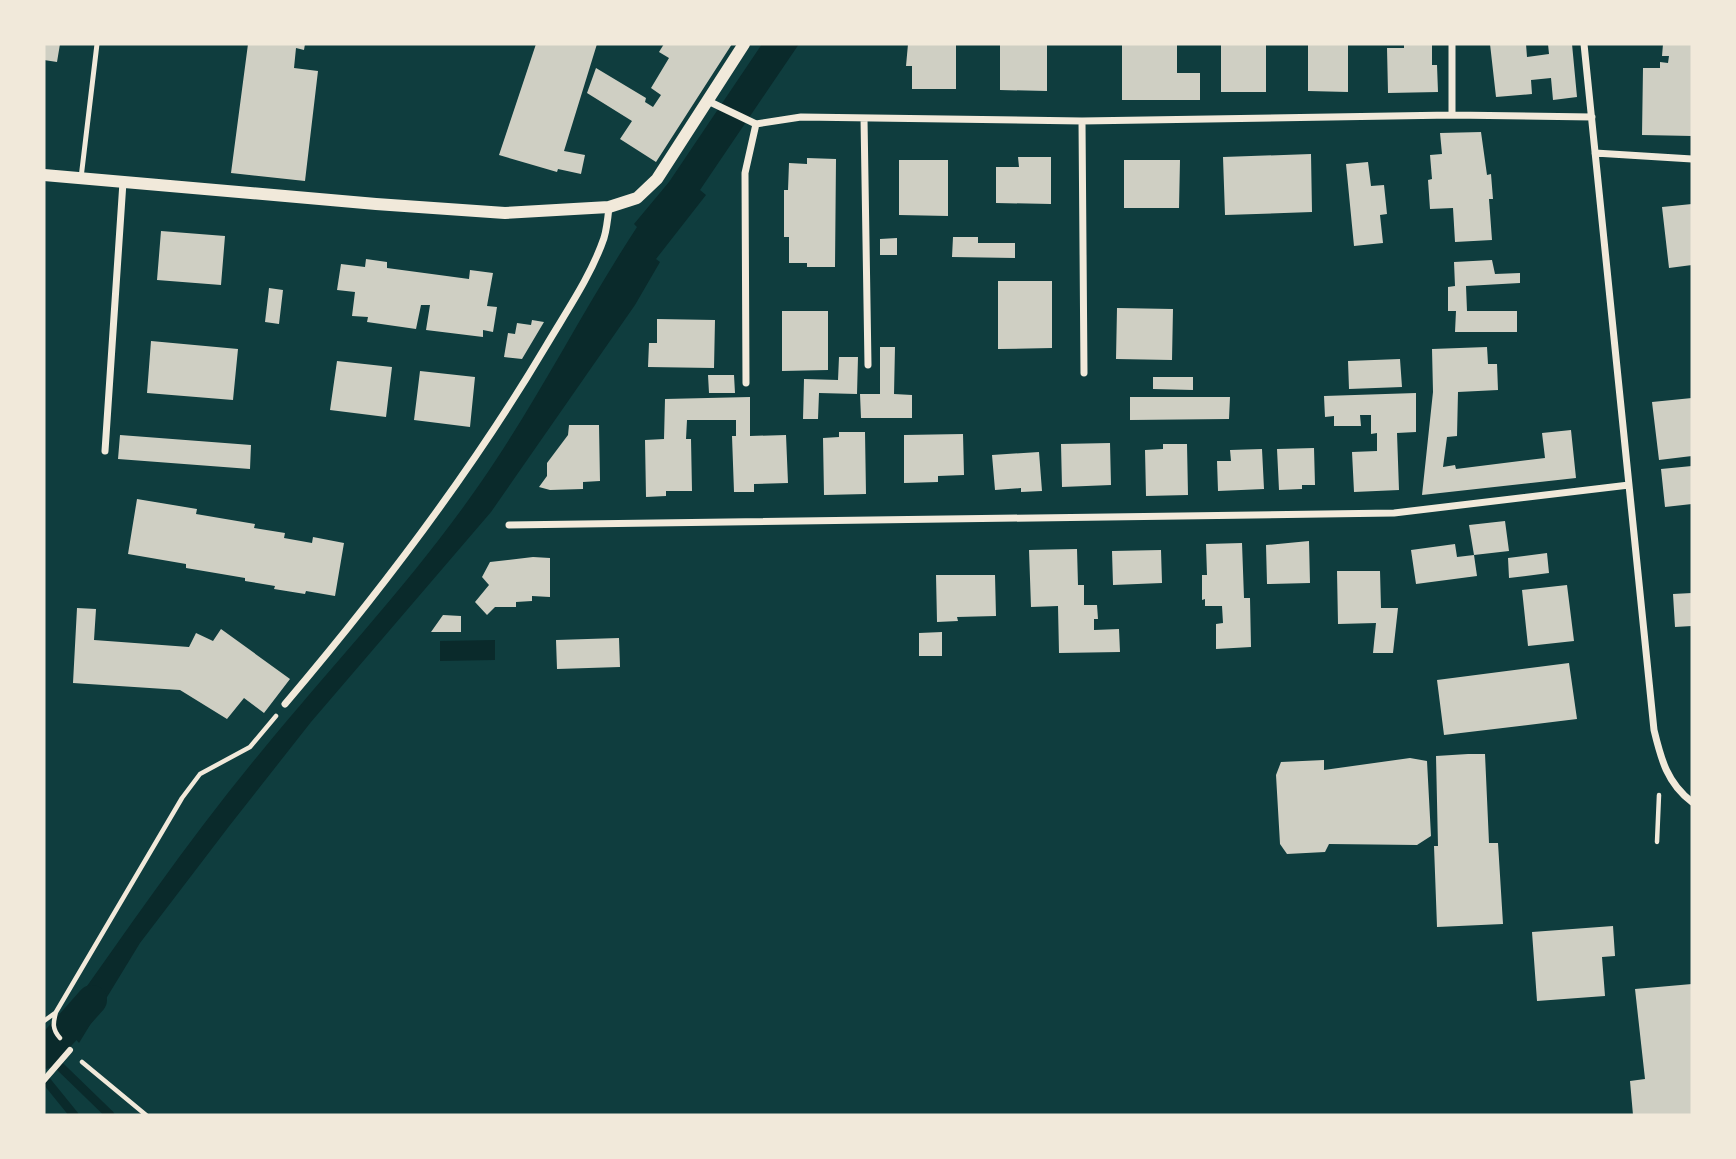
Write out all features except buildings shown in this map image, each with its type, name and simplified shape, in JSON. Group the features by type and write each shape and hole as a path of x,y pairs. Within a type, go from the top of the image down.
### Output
{"street":[{"path":"44,175 505,213 609,207 636,198 657,178 744,44"},
{"path":"1452,44 1452,115"},
{"path":"1584,44 1654,730 1661,762 1682,794 1692,802"},
{"path":"708,101 757,124 801,117 1082,121 1452,115 1592,117"},
{"path":"864,118 868,365"},
{"path":"1082,121 1084,373"},
{"path":"746,383 744,173 757,124"},
{"path":"1595,153 1692,159"},
{"path":"105,451 123,182"},
{"path":"285,704 406,556 516,397 594,262 605,236 609,207"},
{"path":"509,525 1394,513 1629,485"},
{"path":"44,1080 70,1050"}],"lane":[{"path":"81,178 97,44"}],"path":[{"path":"44,1021 55,1012 182,798 200,774 250,747 285,704"},
{"path":"1657,842 1661,762"},
{"path":"55,1012 55,1032"},
{"path":"70,1050 146,1115"}],"water":[{"path":"762,44 799,44 700,190 706,195 656,259 660,262 635,305 491,512 311,722 140,943 79,1043 64,1025 66,1016 161,882 235,784 454,520 500,454 637,227 634,224 669,182"},
{"path":"495,640 495,660 440,661 440,641"}],"waterway":[{"path":"44,1054 92,1000"},
{"path":"44,1051 110,1115"},
{"path":"44,1078 74,1115"}]}
